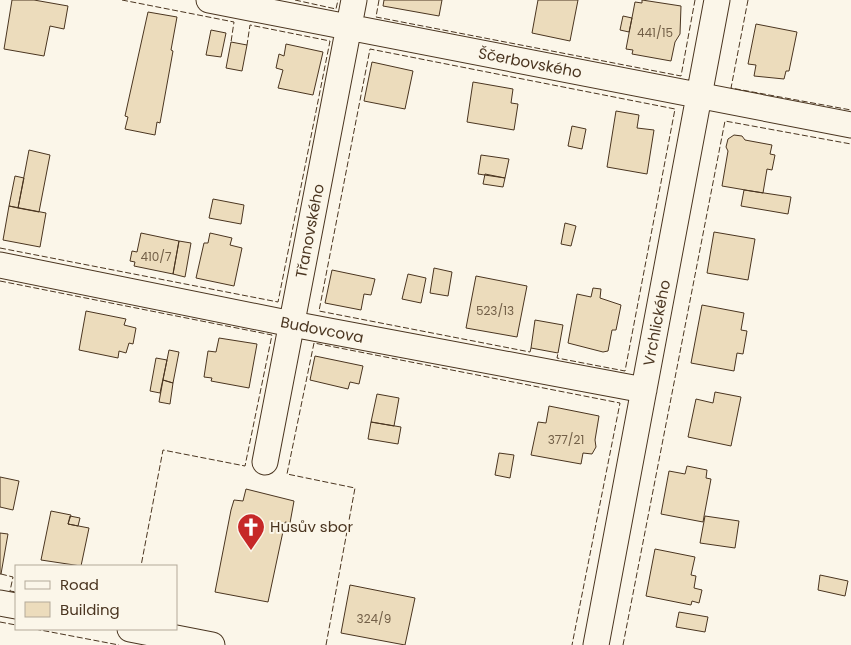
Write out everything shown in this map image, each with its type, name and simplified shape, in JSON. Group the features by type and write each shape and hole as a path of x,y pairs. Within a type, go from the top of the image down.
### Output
{"street":[{"name":"Ščerbovského","path":"209,0 851,125"},
{"name":"Třanovského","path":"265,462 354,0"},
{"name":"Vrchlického","path":"596,645 717,0"},
{"name":"Budovcova","path":"0,265 292,324 644,390"},
{"path":"0,603 15,606"},
{"path":"135,630 212,645"}],"building":[{"path":"12,0 34,0 68,6 64,29 50,26 44,56 4,49"},
{"path":"384,0 442,0 439,16 383,6"},
{"path":"538,0 578,0 570,41 532,33"},
{"path":"642,0 681,6 680,34 675,42 671,61 632,54 633,50 626,49 635,2 642,3"},
{"path":"148,12 177,17 160,123 157,122 155,135 125,129 128,117 125,116"},
{"path":"623,16 632,18 629,32 620,30"},
{"path":"756,24 797,32 789,71 786,71 784,79 754,76 756,65 748,64"},
{"path":"211,30 226,33 221,57 206,55"},
{"path":"231,42 247,45 242,71 226,68"},
{"path":"286,44 323,52 313,95 278,88 283,70 276,68 279,54 284,56"},
{"path":"372,62 413,71 405,109 364,101"},
{"path":"473,82 513,89 511,103 518,104 514,130 467,122"},
{"path":"616,111 639,115 637,128 654,130 647,174 607,167"},
{"path":"572,126 586,129 582,149 568,146"},
{"path":"734,135 742,136 745,140 772,145 770,154 775,155 772,170 767,169 763,193 722,186 728,151 726,147 728,139"},
{"path":"29,150 50,155 39,212 18,208"},
{"path":"481,155 509,159 505,178 478,174"},
{"path":"485,174 505,178 503,187 483,184"},
{"path":"15,176 24,178 18,208 9,206"},
{"path":"744,190 791,197 788,214 741,206"},
{"path":"213,199 244,205 241,224 209,218"},
{"path":"9,206 46,213 40,247 3,240"},
{"path":"565,223 576,226 571,246 561,244"},
{"path":"714,232 755,239 748,280 707,273"},
{"path":"141,233 179,241 173,274 134,266 135,262 130,261 132,251 137,252"},
{"path":"210,233 232,238 230,245 242,248 234,286 196,278 204,243 208,243"},
{"path":"179,241 191,243 185,277 173,274"},
{"path":"434,268 452,272 448,296 430,293"},
{"path":"332,270 375,279 371,295 364,294 361,310 325,303"},
{"path":"408,274 426,278 421,303 402,299"},
{"path":"476,276 527,286 517,337 466,328"},
{"path":"593,288 601,289 600,298 621,305 616,330 612,330 608,351 603,352 568,343 577,294 591,297"},
{"path":"702,305 744,313 741,330 747,331 743,354 737,353 734,371 691,363"},
{"path":"86,311 126,319 124,325 136,328 133,344 129,343 126,353 119,351 118,358 79,350"},
{"path":"535,320 563,325 558,353 531,348"},
{"path":"219,338 257,344 249,388 211,381 212,378 204,377 208,351 216,352"},
{"path":"169,350 179,352 173,383 163,380"},
{"path":"315,356 363,366 359,384 350,382 348,389 310,380"},
{"path":"156,358 167,360 160,393 150,391"},
{"path":"163,380 173,383 170,404 159,402"},
{"path":"715,392 741,397 731,446 688,437 696,399 713,403"},
{"path":"377,394 399,398 394,426 371,422"},
{"path":"549,406 599,416 595,440 596,447 592,454 583,453 581,464 531,455 538,422 546,423"},
{"path":"371,422 401,427 398,444 368,439"},
{"path":"499,453 514,455 510,478 495,475"},
{"path":"687,466 707,470 706,478 711,479 703,522 661,514 669,471 685,474"},
{"path":"0,477 19,481 13,510 0,507"},
{"name":"Husův sbor","path":"246,489 294,501 290,523 285,522 268,602 215,592 234,500 243,501"},
{"path":"51,511 71,515 68,524 89,528 81,565 41,560"},
{"path":"70,516 80,518 78,526 68,524"},
{"path":"705,516 739,521 735,548 700,543"},
{"path":"0,533 8,534 1,574 0,574"},
{"path":"655,549 695,557 691,575 696,576 694,588 702,590 699,603 692,601 691,605 646,596"},
{"path":"820,575 848,581 845,596 818,590"},
{"path":"350,585 415,598 405,645 341,633"},
{"path":"679,612 708,617 705,632 676,627"}],"fence":[{"path":"122,0 234,22 231,42"},
{"path":"295,0 336,9 338,0"},
{"path":"379,0 376,17 681,76 695,0"},
{"path":"748,0 731,88 851,110"},
{"path":"0,248 278,302 330,41 250,25 247,45"},
{"path":"531,348 530,352 319,311 370,49 675,109 625,371 557,358 558,353"},
{"path":"623,645 725,121 851,144"},
{"path":"0,281 272,335 245,466 163,450 141,565"},
{"path":"326,645 355,488 287,474 314,343 620,403 572,645"},
{"path":"1,574 13,577 10,591 15,592"},
{"path":"0,622 15,625"},
{"path":"40,630 119,645"}],"place":[{"name":"Husův sbor","path":"251,551"}]}
